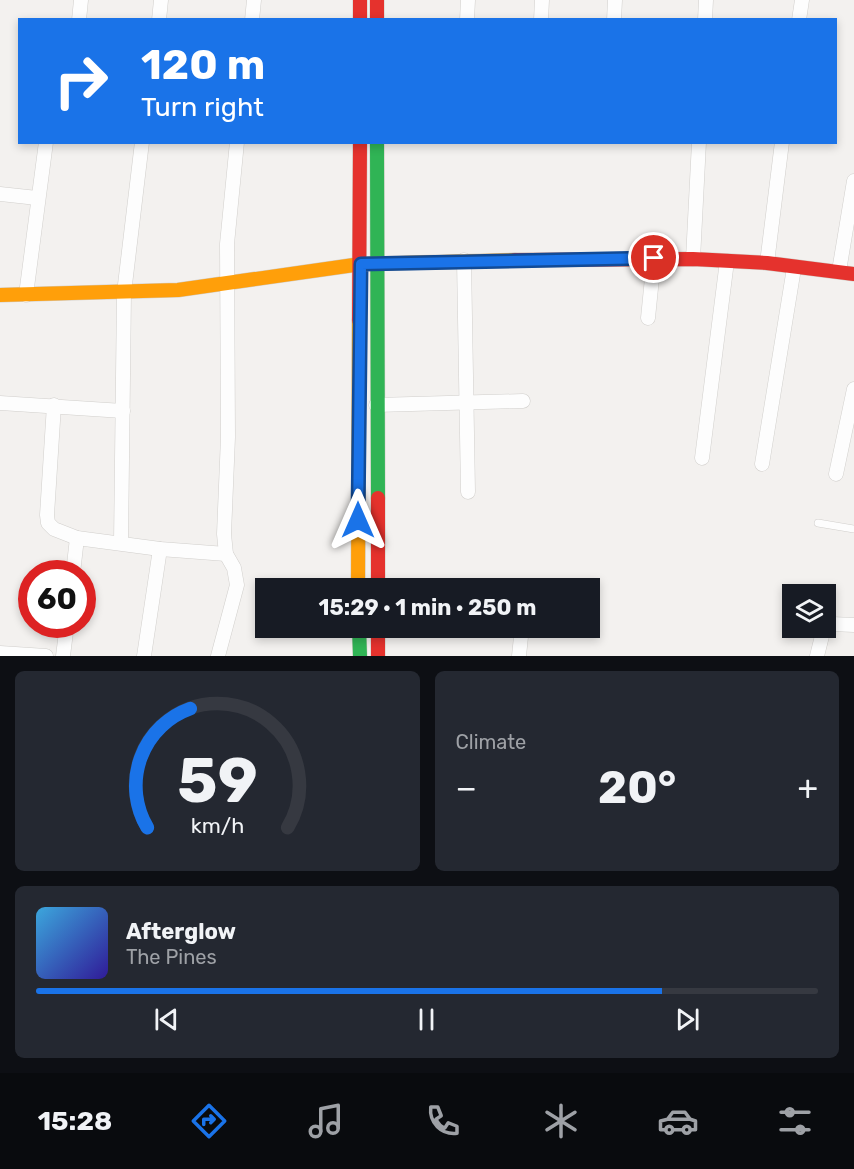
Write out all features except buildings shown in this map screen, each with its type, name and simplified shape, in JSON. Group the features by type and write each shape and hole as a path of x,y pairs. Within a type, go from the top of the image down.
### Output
{"main road":[{"path":"360,0 360,18"},
{"path":"377,0 377,18"},
{"path":"358,578 360,144"},
{"path":"377,144 378,578"},
{"path":"0,295 124,293 226,284 310,269 361,264 464,260 693,259 767,263 854,274"},
{"path":"359,638 360,656"},
{"path":"378,638 378,656"}],"street":[{"path":"79,18 81,0"},
{"path":"159,18 161,0"},
{"path":"252,18 254,0"},
{"path":"467,18 468,0"},
{"path":"541,18 542,0"},
{"path":"614,18 615,0"},
{"path":"705,18 706,0"},
{"path":"799,18 802,0"},
{"path":"26,295 46,144"},
{"path":"121,543 124,293 142,144"},
{"path":"218,656 237,585 234,568 226,554 224,534 228,436 226,284 229,215 237,144"},
{"path":"693,259 699,144"},
{"path":"767,263 782,144"},
{"path":"839,271 854,181"},
{"path":"0,194 37,198"},
{"path":"648,318 654,258"},
{"path":"464,260 468,492"},
{"path":"702,458 727,261"},
{"path":"762,464 794,268"},
{"path":"836,474 850,435 854,389"},
{"path":"376,405 523,401"},
{"path":"0,403 123,411"},
{"path":"54,405 48,523 61,533 77,538 160,549 226,554"},
{"path":"74,560 77,538"},
{"path":"144,656 160,549"},
{"path":"817,656 824,628 832,624 854,625"},
{"path":"63,656 65,638"},
{"path":"519,656 521,638"},
{"path":"0,653 46,656"}],"lane":[{"path":"818,523 854,529"}],"traffic: fast":[{"path":"377,144 378,498"},
{"path":"359,638 360,656"}],"traffic: slow":[{"path":"0,295 178,290 361,264 515,260"},
{"path":"358,578 359,320"}],"traffic: jam":[{"path":"360,0 360,18"},
{"path":"377,0 377,18"},
{"path":"359,320 360,144"},
{"path":"515,260 693,259 767,263 854,274"},
{"path":"378,498 378,578"},
{"path":"378,638 378,656"}],"route":[{"path":"358,520 361,264 464,260 654,258"}]}
